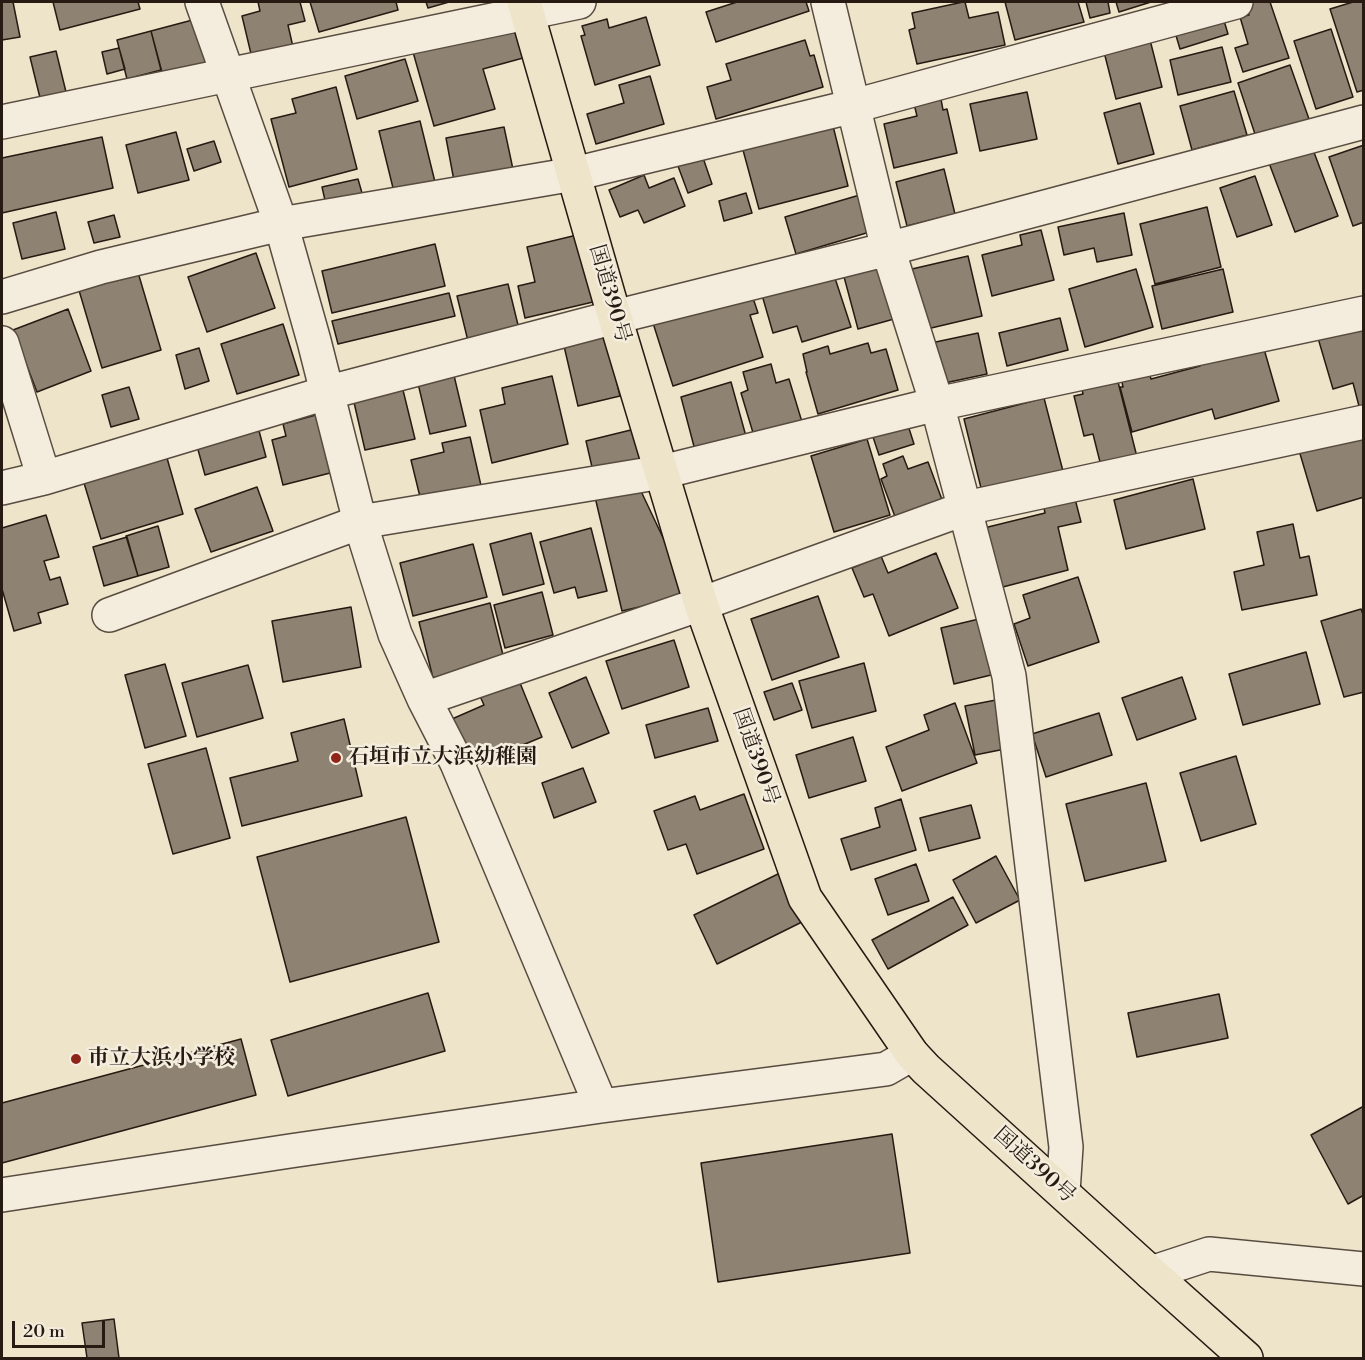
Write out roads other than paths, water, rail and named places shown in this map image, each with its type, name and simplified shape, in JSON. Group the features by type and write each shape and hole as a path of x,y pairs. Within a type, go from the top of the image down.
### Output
{"highway":[{"name":"国道390号","path":"526,7 701,604 805,898 912,1054 1246,1359"}],"street":[{"path":"202,2 281,224 314,341 360,522 395,633 424,699 457,763 602,1106"},
{"path":"2,122 227,75 526,7 579,2"},
{"path":"828,2 888,249 937,404 1010,676 1066,1147 1063,1192"},
{"path":"2,297 101,267 281,224 574,174 854,106 1236,2"},
{"path":"2,488 44,478 326,393 615,317 888,249 1364,122"},
{"path":"109,615 360,522 662,472 937,404 1364,313"},
{"path":"2,343 44,478"},
{"path":"424,699 701,604 966,508 1364,422"},
{"path":"2,1194 602,1106 886,1069 912,1054"},
{"path":"1150,1273 1209,1254 1364,1269"}],"place":[{"name":"石垣市立大浜幼稚園","path":"336,758"},
{"name":"市立大浜小学校","path":"76,1059"}]}
